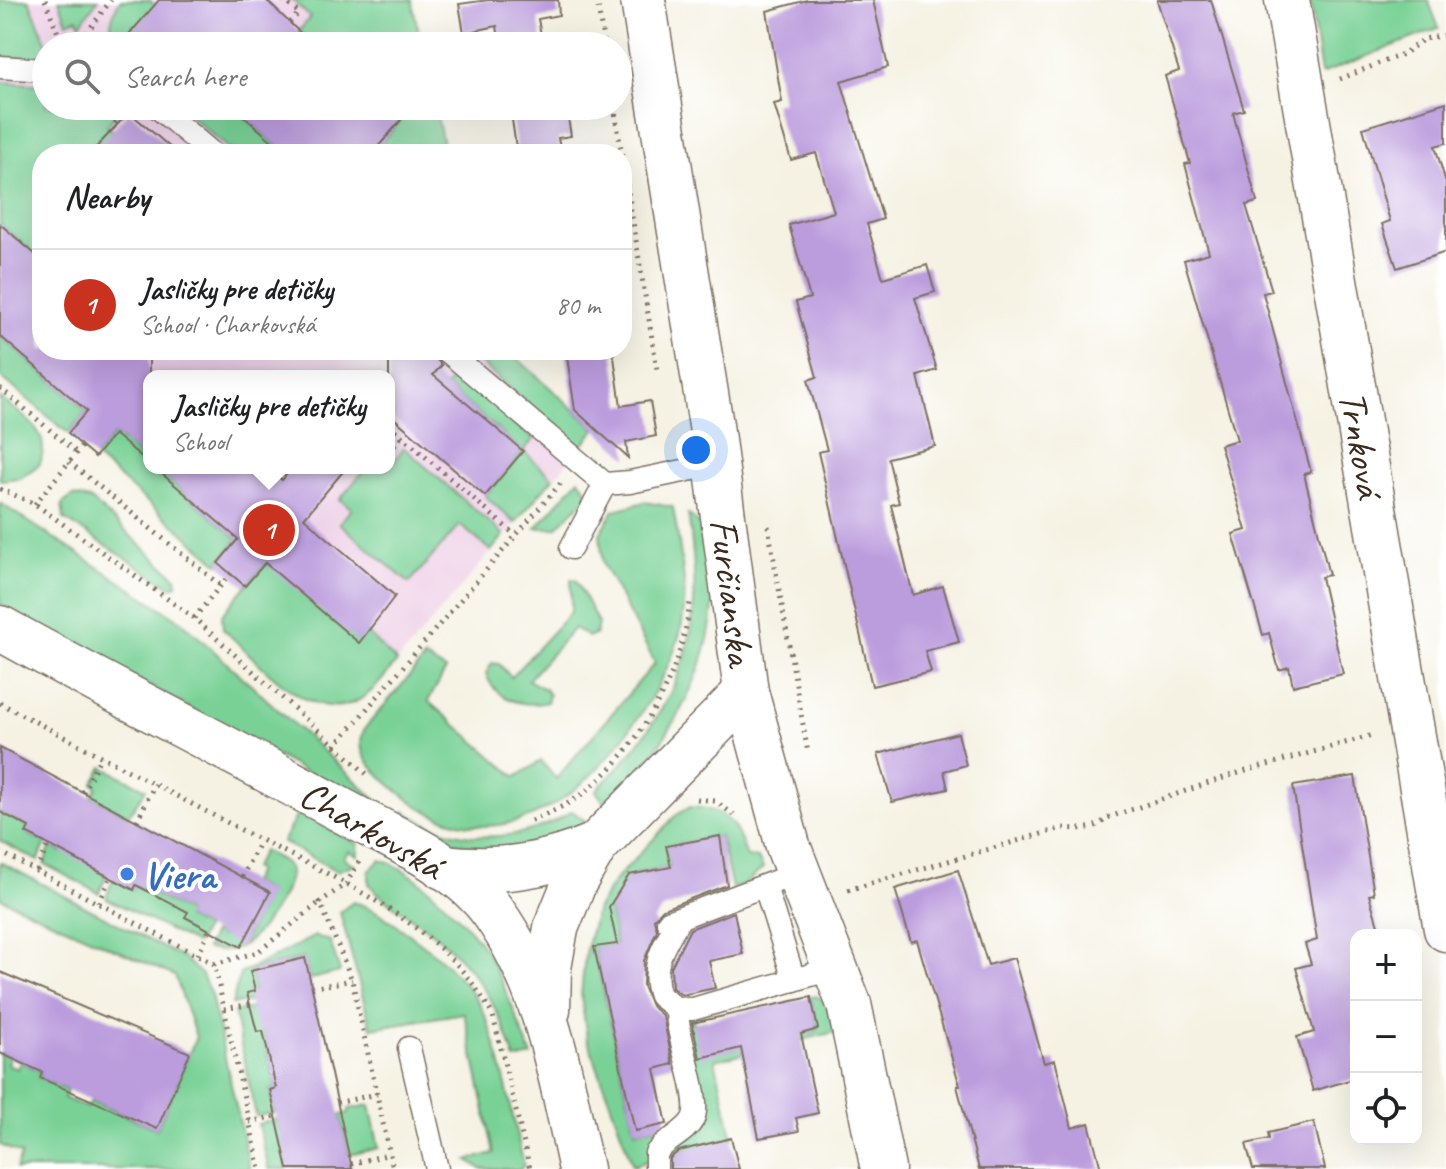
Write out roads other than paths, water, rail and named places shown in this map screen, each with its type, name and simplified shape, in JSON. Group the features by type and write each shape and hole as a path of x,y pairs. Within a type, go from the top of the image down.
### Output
{"street":[{"name":"Furčianska","path":"643,0 717,464 746,692 781,880 815,974 849,1004 883,1169"},
{"name":"Trnková","path":"1287,0 1411,727 1444,902"},
{"name":"Charkovská","path":"0,628 443,867 498,904 503,925 523,961 548,1020 581,1169"},
{"path":"548,1020 549,968 556,928 566,900 596,845 746,692"},
{"path":"443,867 486,871 538,865 596,845"},
{"path":"498,904 519,890 538,865"},
{"path":"498,904 547,911 566,900"}],"lane":[{"path":"0,67 32,69"},
{"path":"173,120 201,144"},
{"path":"458,360 605,484 630,482 717,464"},
{"path":"571,548 605,484"},
{"path":"781,880 672,921 656,973 660,996 677,1009 693,1009 815,974"},
{"path":"656,1169 656,1153 688,1126 696,1104 677,1028 677,1009"},
{"path":"409,1048 437,1169"}],"place":[{"name":"Jasličky pre detičky","path":"269,530"},
{"name":"Viera","path":"127,874"}]}
